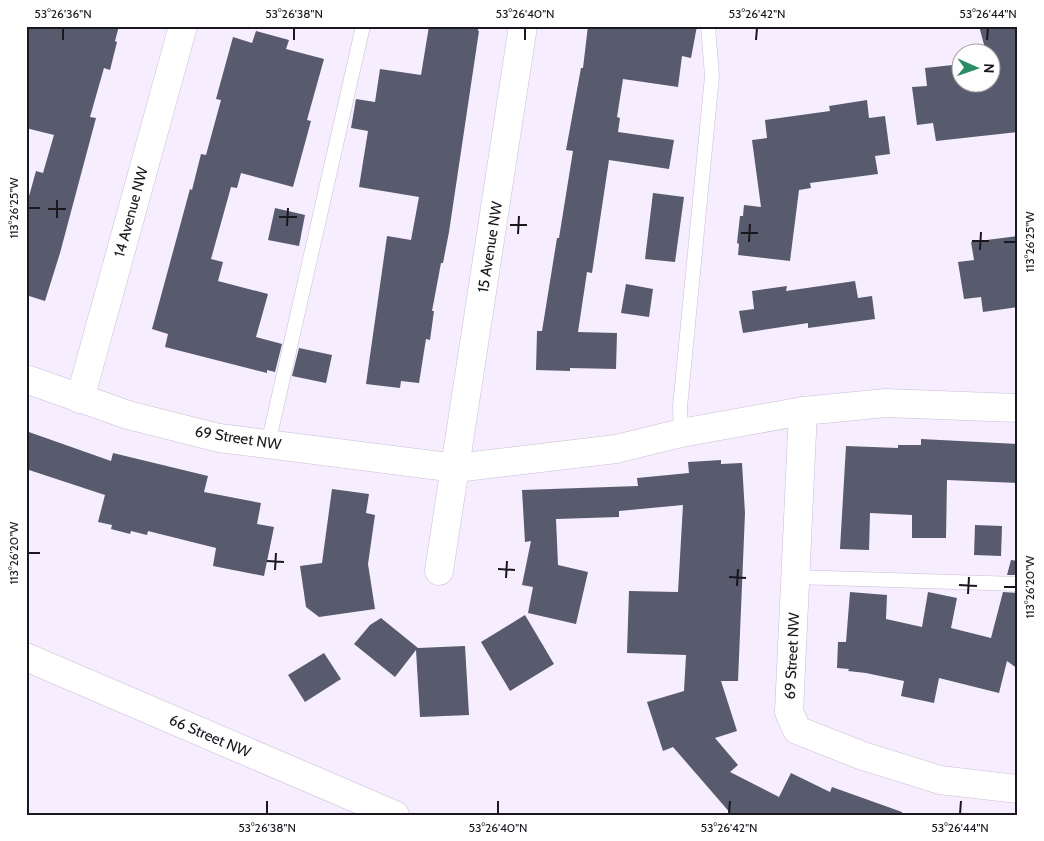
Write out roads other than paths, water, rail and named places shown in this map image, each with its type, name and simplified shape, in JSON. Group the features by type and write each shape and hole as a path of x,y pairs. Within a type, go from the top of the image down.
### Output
{"street":[{"name":"14 Avenue NW","path":"80,399 183,26"},
{"name":"15 Avenue NW","path":"456,468 523,26"},
{"name":"69 Street NW","path":"26,380 128,415 218,438 456,468 616,449 681,433 803,411 886,403 1018,408"},
{"name":"69 Street NW","path":"803,411 789,712 797,730 863,756 940,780 1018,789"},
{"path":"439,571 456,468"},
{"name":"66 Street NW","path":"26,657 395,815"}],"lane":[{"path":"268,444 363,26"},
{"path":"681,433 680,407 712,76 708,26"},
{"path":"795,577 1018,584"}]}
